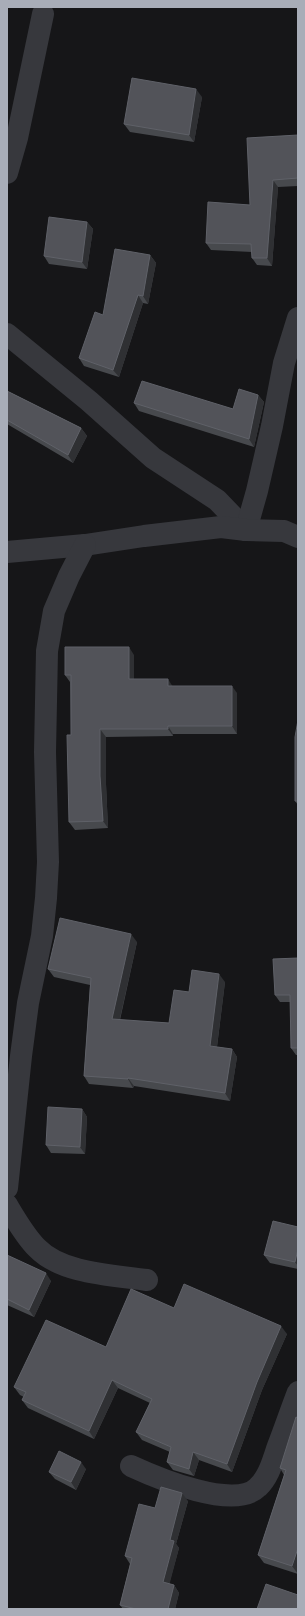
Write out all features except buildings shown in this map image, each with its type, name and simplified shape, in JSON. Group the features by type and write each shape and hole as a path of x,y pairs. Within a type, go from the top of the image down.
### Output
{"street":[{"path":"7,173 17,138 43,14"},
{"path":"246,530 257,491 272,426 284,363 298,318"},
{"path":"7,334 89,401 153,458 217,500 246,530"},
{"path":"7,552 85,545 144,536 222,527 246,530 284,531 298,537"},
{"path":"7,1188 28,1002 42,936 46,898 48,862 45,752 47,651 54,611 69,576 85,545"},
{"path":"7,1206 37,1248 52,1260 71,1267 147,1280"},
{"path":"131,1466 161,1480 195,1490 224,1495 244,1496 258,1488 269,1472 298,1392"}]}
